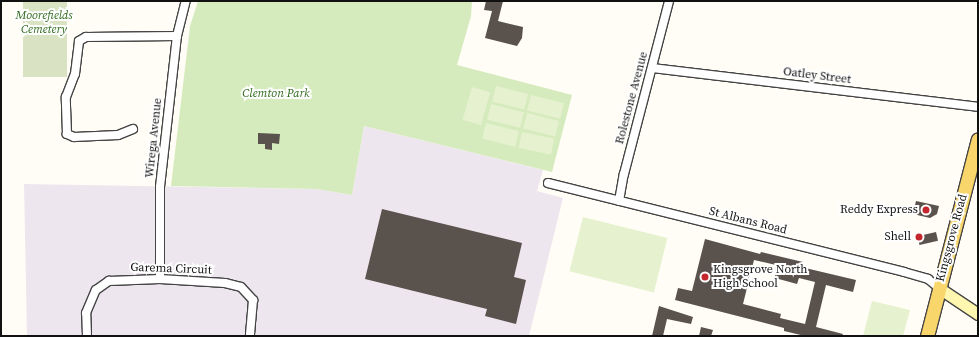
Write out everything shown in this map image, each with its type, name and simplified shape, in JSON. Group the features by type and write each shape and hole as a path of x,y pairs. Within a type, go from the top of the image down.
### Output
{"main road":[{"name":"Kingsgrove Road","path":"927,336 978,139"}],"street":[{"name":"Wirega Avenue","path":"160,278 160,187 177,36 186,1"},
{"name":"Rolestone Avenue","path":"619,201 624,174 669,1"},
{"path":"133,129 118,135 74,137 67,134 66,97 75,74 79,41 86,37 177,36"},
{"name":"Oatley Street","path":"652,68 978,107"},
{"name":"St Albans Road","path":"548,182 904,272 928,279 939,288"},
{"name":"Garema Circuit","path":"87,336 86,313 96,290 109,281 160,278 225,283 241,287 253,300 250,336"},
{"path":"939,288 978,314"}],"shaded area":[{"path":"364,126 543,170 537,191 563,198 529,336 27,336 24,184 317,189 352,195"}],"green space":[{"name":"Moorefields Cemetery","path":"23,1 67,1 67,77 23,77"},
{"name":"Clemton Park","path":"198,1 472,1 471,16 457,65 572,95 552,172 364,126 352,195 317,189 171,186 190,26"},
{"path":"496,86 528,94 524,110 492,102"},
{"path":"472,87 490,92 481,125 463,120"},
{"path":"531,95 564,103 560,119 527,111"},
{"path":"491,104 524,112 520,128 487,120"},
{"path":"527,113 559,121 555,137 523,129"},
{"path":"486,123 519,131 515,147 482,139"},
{"path":"522,132 554,139 551,155 519,148"},
{"path":"583,217 667,238 654,292 569,271"},
{"path":"872,301 910,310 903,336 863,336"}],"building":[{"path":"486,1 503,1 498,21 523,27 522,38 517,46 485,38 492,11 484,10"},
{"path":"258,133 280,134 279,144 272,143 272,150 265,149 265,144 258,144"},
{"name":"Reddy Express","path":"916,201 939,206 937,214 930,218 913,214"},
{"path":"382,209 522,243 514,277 526,280 516,324 485,316 487,309 365,279"},
{"path":"936,232 938,241 920,245 917,236"},
{"path":"705,239 760,254 761,252 803,262 801,267 856,280 853,292 826,285 816,327 843,334 842,336 805,336 784,331 784,328 675,300 678,288 692,291","holes":["754,260 776,265 775,278 797,284 799,278 815,282 805,324 780,318 781,314 743,304"]},
{"path":"659,306 693,317 691,324 667,319 663,336 652,336"},
{"path":"701,327 713,330 711,336 699,336"}],"place":[{"name":"Reddy Express","path":"926,210"},
{"name":"Shell","path":"919,237"},
{"name":"Kingsgrove North High School","path":"705,277"}]}
